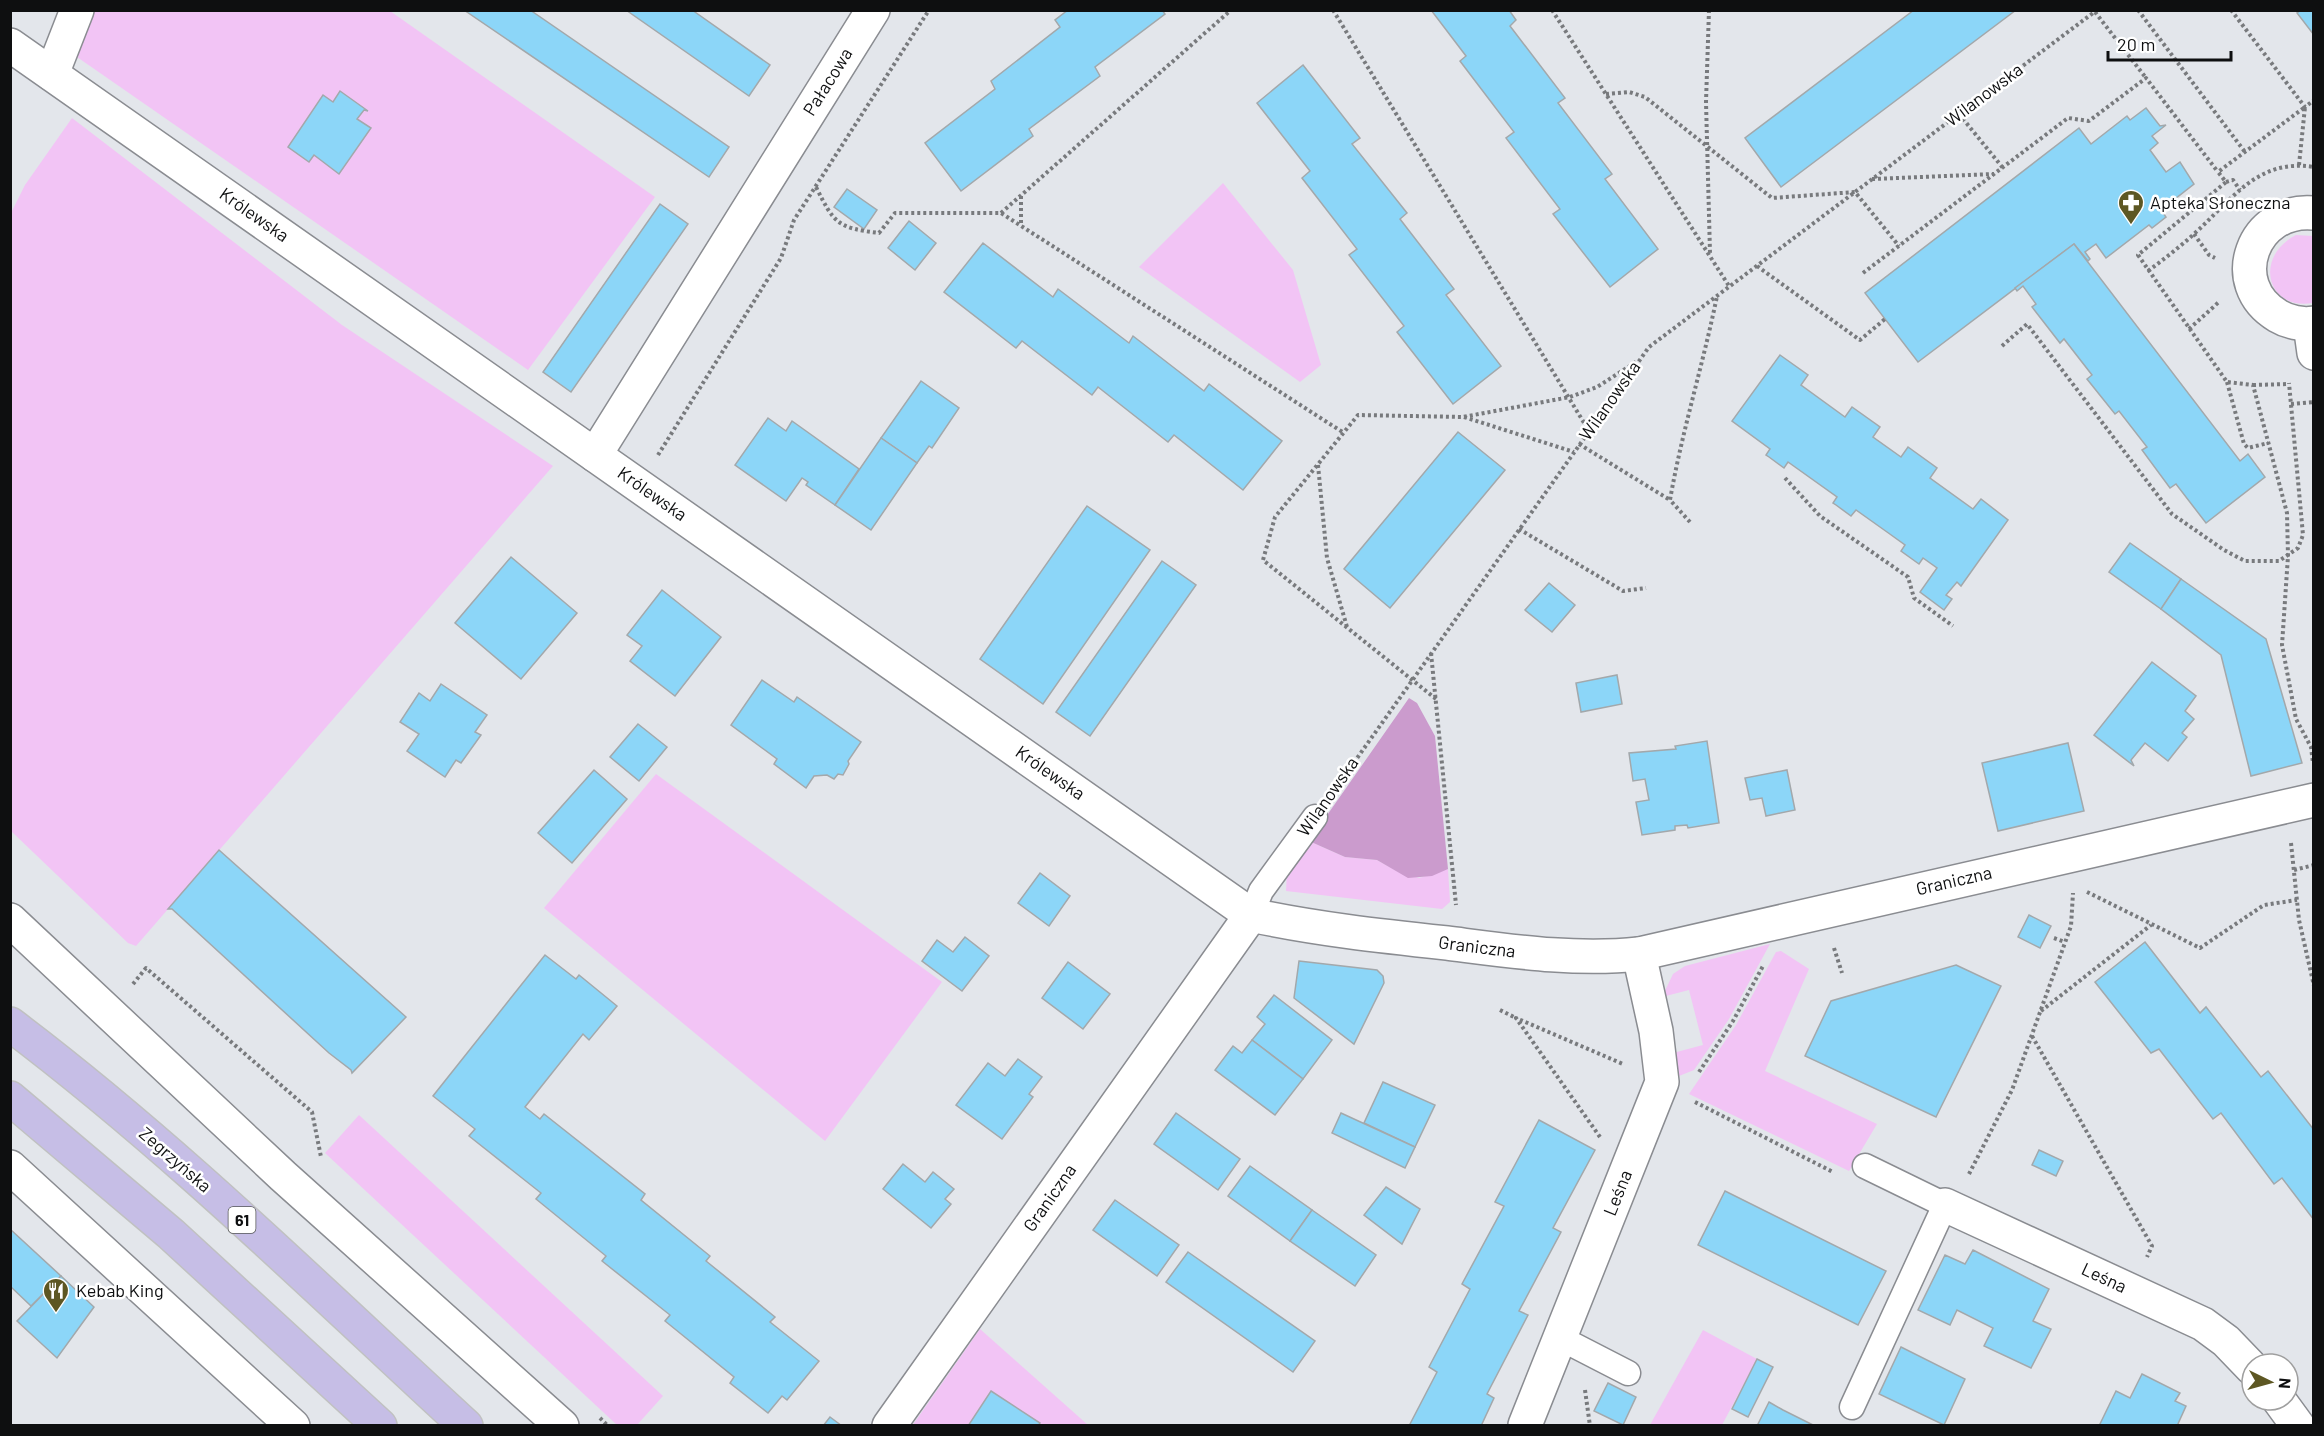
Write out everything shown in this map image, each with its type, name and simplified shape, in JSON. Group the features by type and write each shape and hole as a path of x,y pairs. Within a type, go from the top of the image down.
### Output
{"main road":[{"name":"Zegrzyńska","path":"10,1024 57,1059 205,1185 466,1425"},
{"path":"10,1098 171,1234 380,1425"}],"street":[{"path":"52,74 78,10"},
{"name":"Pałacowa","path":"595,455 873,10"},
{"name":"Królewska","path":"10,45 1251,915"},
{"path":"2312,333 2265,308 2252,289 2248,267 2253,245 2272,222 2292,213 2313,213"},
{"name":"Graniczna","path":"889,1425 1251,915 1311,928 1531,953 1610,957 1639,954 2313,801"},
{"path":"10,920 283,1176 562,1425"},
{"name":"Leśna","path":"1525,1425 1662,1082 1658,1041 1639,954"},
{"path":"10,1167 293,1425"},
{"name":"Leśna","path":"1945,1205 2204,1324 2240,1356"},
{"path":"2288,1412 2298,1425"}],"lane":[{"name":"Wilanowska","path":"1251,915 1262,891 1315,817"},
{"path":"1852,1407 1945,1205 1865,1166"},
{"path":"1560,1338 1628,1373"}],"path":[{"path":"654,461 781,258 794,220 929,10"},
{"path":"1000,213 1230,10"},
{"path":"1333,10 1589,431"},
{"path":"1552,10 1729,286"},
{"path":"1710,10 1707,147 1710,255"},
{"path":"2138,10 2245,152"},
{"path":"2231,10 2305,108 2313,100"},
{"path":"2096,11 2218,172"},
{"name":"Wilanowska","path":"1315,817 1648,347 2096,11"},
{"path":"1863,273 2068,118 2089,121 2146,78"},
{"path":"1606,94 1629,92 1645,97 1772,198 1855,192 1899,246"},
{"path":"1959,114 2003,168"},
{"path":"2299,165 2303,125"},
{"path":"2148,271 2194,234 2247,182 2274,168 2299,165 2313,167"},
{"path":"1872,178 1994,174"},
{"path":"2226,183 2233,180 2240,190"},
{"path":"816,187 831,217 851,230 879,233 895,213 1000,213 1344,433"},
{"path":"1021,195 1022,226"},
{"path":"2194,234 2209,255 2221,260"},
{"path":"1757,266 1860,340 1885,320"},
{"path":"1670,500 1678,452 1701,373 1717,296"},
{"path":"2189,329 2221,301"},
{"path":"2002,346 2027,324 2172,514 2224,550 2246,561 2279,561 2298,548 2303,536 2288,374"},
{"path":"1436,699 1263,560 1275,517 1358,415 1463,417 1570,397 1598,387 1638,361"},
{"path":"2227,382 2244,444 2248,448 2268,443"},
{"path":"2253,385 2289,384"},
{"path":"2291,404 2313,402"},
{"path":"1463,417 1574,452"},
{"path":"1579,444 1670,500 1690,522"},
{"path":"1318,465 1327,558 1347,628"},
{"path":"1785,478 1820,516 1908,577 1914,598 1953,626"},
{"path":"1520,529 1623,591 1646,588"},
{"path":"2286,567 2282,645 2296,719 2311,747 2313,766 2305,770"},
{"path":"1431,653 1456,909"},
{"path":"2290,840 2296,900 2313,986"},
{"path":"2294,870 2313,865"},
{"path":"1945,1205 1959,1192 2012,1090 2071,926 2073,885"},
{"path":"2083,890 2200,948 2264,904 2296,900"},
{"path":"2040,1012 2151,925"},
{"path":"2054,938 2065,942"},
{"path":"1696,1078 1733,1021 1767,959"},
{"path":"1838,960 1842,973"},
{"path":"127,990 146,968 312,1112 322,1163"},
{"path":"1500,1010 1516,1018"},
{"path":"2031,1036 2152,1246 2131,1291"},
{"path":"591,1410 608,1425"}],"shaded area":[{"path":"94,11 390,11 655,197 528,370 77,57"},
{"path":"72,118 342,325 553,466 136,946 128,943 11,831 10,215 25,185"},
{"path":"1223,183 1293,270 1321,365 1300,382 1139,267"},
{"path":"2296,235 2313,236 2313,303 2297,303 2285,299 2276,291 2271,280 2270,268 2274,256 2282,245"},
{"path":"1409,698 1417,703 1435,736 1448,869 1432,876 1408,878 1377,860 1345,857 1309,841"},
{"path":"656,774 942,982 825,1141 544,908"},
{"path":"1309,841 1345,857 1377,860 1395,870 1419,878 1448,869 1450,902 1442,909 1286,891 1287,872"},
{"path":"1770,944 1729,1019 1694,1070 1679,1076 1673,1053 1703,1045 1689,990 1662,997 1673,974 1685,966"},
{"path":"1781,951 1809,969 1765,1071 1877,1124 1849,1171 1689,1094 1736,1025 1776,952"},
{"path":"359,1115 663,1396 637,1425 617,1425 325,1153"},
{"path":"980,1329 1088,1425 912,1426"},
{"path":"1703,1330 1757,1359 1722,1425 1650,1425"}],"building":[{"path":"464,10 530,10 729,147 709,177"},
{"path":"626,10 692,10 770,65 749,96"},
{"path":"1068,10 1162,10 1165,14 1095,67 1100,76 1029,129 1033,136 961,191 925,143 995,89 991,81 1060,27 1055,20"},
{"path":"1431,10 1509,10 1516,20 1510,26 1565,98 1558,103 1612,174 1605,179 1658,249 1610,287 1553,214 1560,209 1506,138 1514,132 1460,61 1466,56"},
{"path":"1914,10 2016,10 1781,187 1745,138"},
{"path":"2301,10 2314,10 2314,35 2297,13"},
{"path":"1303,65 1360,138 1352,144 1407,213 1400,219 1454,289 1446,295 1501,366 1453,404 1397,332 1404,326 1349,255 1357,249 1302,178 1310,171 1257,103"},
{"path":"340,91 368,111 364,110 357,119 371,128 339,174 314,155 309,162 288,147 323,95 333,102"},
{"path":"2146,108 2160,126 2166,125 2152,136 2158,143 2150,150 2166,172 2180,162 2194,184 2161,210 2166,217 2152,228 2149,225 2106,258 2096,244 2085,252 2090,259 2088,261 2074,244 1918,362 1865,293 2079,128 2091,144 2127,116 2130,120"},
{"path":"847,189 877,210 864,229 834,207"},
{"path":"660,204 688,224 571,392 543,372"},
{"path":"909,221 936,243 915,270 888,248"},
{"path":"983,243 1053,297 1058,289 1129,343 1133,336 1204,391 1209,384 1282,441 1243,490 1174,435 1168,442 1098,387 1092,395 1022,341 1016,348 944,292"},
{"path":"2074,244 2240,461 2248,454 2265,477 2206,523 2176,484 2170,488 2142,450 2147,447 2119,411 2115,414 2087,379 2092,375 2064,339 2060,343 2032,307 2036,304 2023,286 2017,291 2015,288"},
{"path":"1780,355 1808,375 1801,385 1845,417 1852,407 1880,427 1873,437 1901,457 1908,447 1937,468 1930,478 1973,509 1981,499 2008,520 1961,586 1957,582 1946,595 1952,599 1944,610 1920,592 1937,568 1923,558 1919,564 1901,551 1905,545 1856,510 1851,516 1833,503 1837,497 1788,462 1784,468 1766,455 1770,449 1732,421"},
{"path":"921,381 959,408 932,448 929,446 917,463 881,438"},
{"path":"768,418 786,431 792,421 859,469 835,505 806,485 808,482 802,478 786,501 735,465"},
{"path":"1458,432 1505,470 1390,608 1344,569"},
{"path":"881,438 917,463 871,530 835,505"},
{"path":"1087,506 1150,550 1043,704 980,659"},
{"path":"2130,543 2181,579 2161,609 2109,572"},
{"path":"511,557 577,613 521,679 455,623"},
{"path":"1162,561 1196,585 1090,736 1056,712"},
{"path":"2181,579 2266,639 2302,763 2251,776 2221,655 2161,609"},
{"path":"1549,583 1575,605 1552,632 1525,610"},
{"path":"662,590 721,637 675,696 630,661 642,646 627,635"},
{"path":"2152,662 2196,696 2185,711 2194,719 2182,733 2187,737 2168,761 2145,743 2131,760 2134,766 2094,735"},
{"path":"1617,675 1622,704 1581,712 1576,683"},
{"path":"762,680 794,702 797,697 861,742 848,761 849,764 843,775 838,774 834,779 827,775 814,776 806,788 774,764 777,759 731,725"},
{"path":"441,684 487,715 475,732 481,735 461,763 456,760 445,777 407,751 419,734 400,722 419,693 430,701"},
{"path":"638,724 667,747 639,781 610,757"},
{"path":"1707,741 1719,823 1688,828 1687,825 1675,826 1675,830 1642,835 1636,802 1649,800 1645,779 1633,781 1629,753 1676,749 1675,746"},
{"path":"2068,743 2084,811 1998,831 1982,763"},
{"path":"594,770 627,799 572,863 538,833"},
{"path":"1787,770 1795,810 1766,816 1762,798 1750,800 1745,778"},
{"path":"219,850 406,1017 352,1073 172,909 168,909"},
{"path":"1040,873 1070,896 1049,926 1018,903"},
{"path":"2029,915 2051,926 2040,948 2018,937"},
{"path":"965,937 989,956 962,991 922,961 937,940 953,952"},
{"path":"2145,942 2200,1013 2206,1007 2261,1077 2268,1071 2314,1130 2314,1220 2282,1178 2274,1184 2221,1113 2213,1119 2159,1049 2151,1053 2095,982"},
{"path":"545,955 576,979 579,975 617,1006 589,1040 583,1034 525,1107 540,1119 544,1114 645,1194 641,1200 710,1256 706,1261 775,1317 770,1322 819,1361 787,1400 782,1396 768,1413 730,1383 734,1377 665,1321 670,1315 602,1261 606,1256 536,1199 541,1193 469,1136 475,1129 433,1096"},
{"path":"1299,961 1377,970 1383,976 1384,983 1354,1044 1294,998"},
{"path":"1068,962 1110,994 1083,1029 1042,998"},
{"path":"1956,965 2001,986 1936,1117 1805,1056 1831,1001"},
{"path":"1274,995 1332,1040 1303,1079 1252,1040 1265,1024 1257,1017"},
{"path":"1252,1040 1303,1079 1275,1115 1215,1070 1233,1046 1242,1053"},
{"path":"1018,1059 1042,1077 1029,1094 1033,1097 1002,1139 956,1105 988,1063 1005,1076"},
{"path":"1383,1082 1435,1105 1415,1147 1364,1123"},
{"path":"1176,1113 1240,1159 1218,1190 1154,1144"},
{"path":"1341,1113 1415,1147 1405,1168 1332,1133"},
{"path":"1539,1120 1595,1150 1553,1228 1561,1232 1519,1311 1528,1315 1487,1394 1494,1398 1481,1426 1409,1426 1437,1372 1429,1367 1470,1289 1462,1284 1504,1206 1495,1202"},
{"path":"2039,1150 2063,1161 2056,1176 2032,1165"},
{"path":"903,1164 925,1182 933,1172 954,1189 945,1199 951,1204 931,1228 883,1189"},
{"path":"1250,1166 1312,1210 1290,1241 1228,1196"},
{"path":"1386,1187 1420,1209 1402,1244 1364,1215"},
{"path":"1725,1191 1886,1271 1858,1325 1698,1245"},
{"path":"1115,1200 1179,1245 1157,1276 1093,1230"},
{"path":"1312,1210 1376,1255 1355,1286 1290,1241"},
{"path":"10,1229 61,1276 31,1306 10,1286"},
{"path":"1973,1250 2049,1289 2033,1321 2051,1329 2031,1368 1984,1346 1993,1328 1957,1310 1950,1325 1918,1310 1945,1255 1965,1264"},
{"path":"1188,1252 1315,1341 1293,1372 1166,1282"},
{"name":"Kebab King","path":"61,1276 94,1307 57,1358 17,1321"},
{"path":"1901,1347 1965,1379 1944,1425 1879,1394"},
{"path":"1757,1359 1773,1367 1748,1417 1732,1409"},
{"path":"2142,1374 2180,1393 2175,1401 2186,1406 2177,1426 2099,1426 2116,1391 2130,1398"},
{"path":"1608,1383 1636,1397 1623,1425 1594,1411"},
{"path":"991,1391 1040,1423 1038,1426 968,1426"},
{"path":"1769,1402 1783,1410 1815,1426 1757,1426"},
{"path":"830,1417 842,1426 823,1426"}],"place":[{"name":"Apteka Słoneczna","path":"2131,226"},
{"name":"Kebab King","path":"56,1314"}]}
